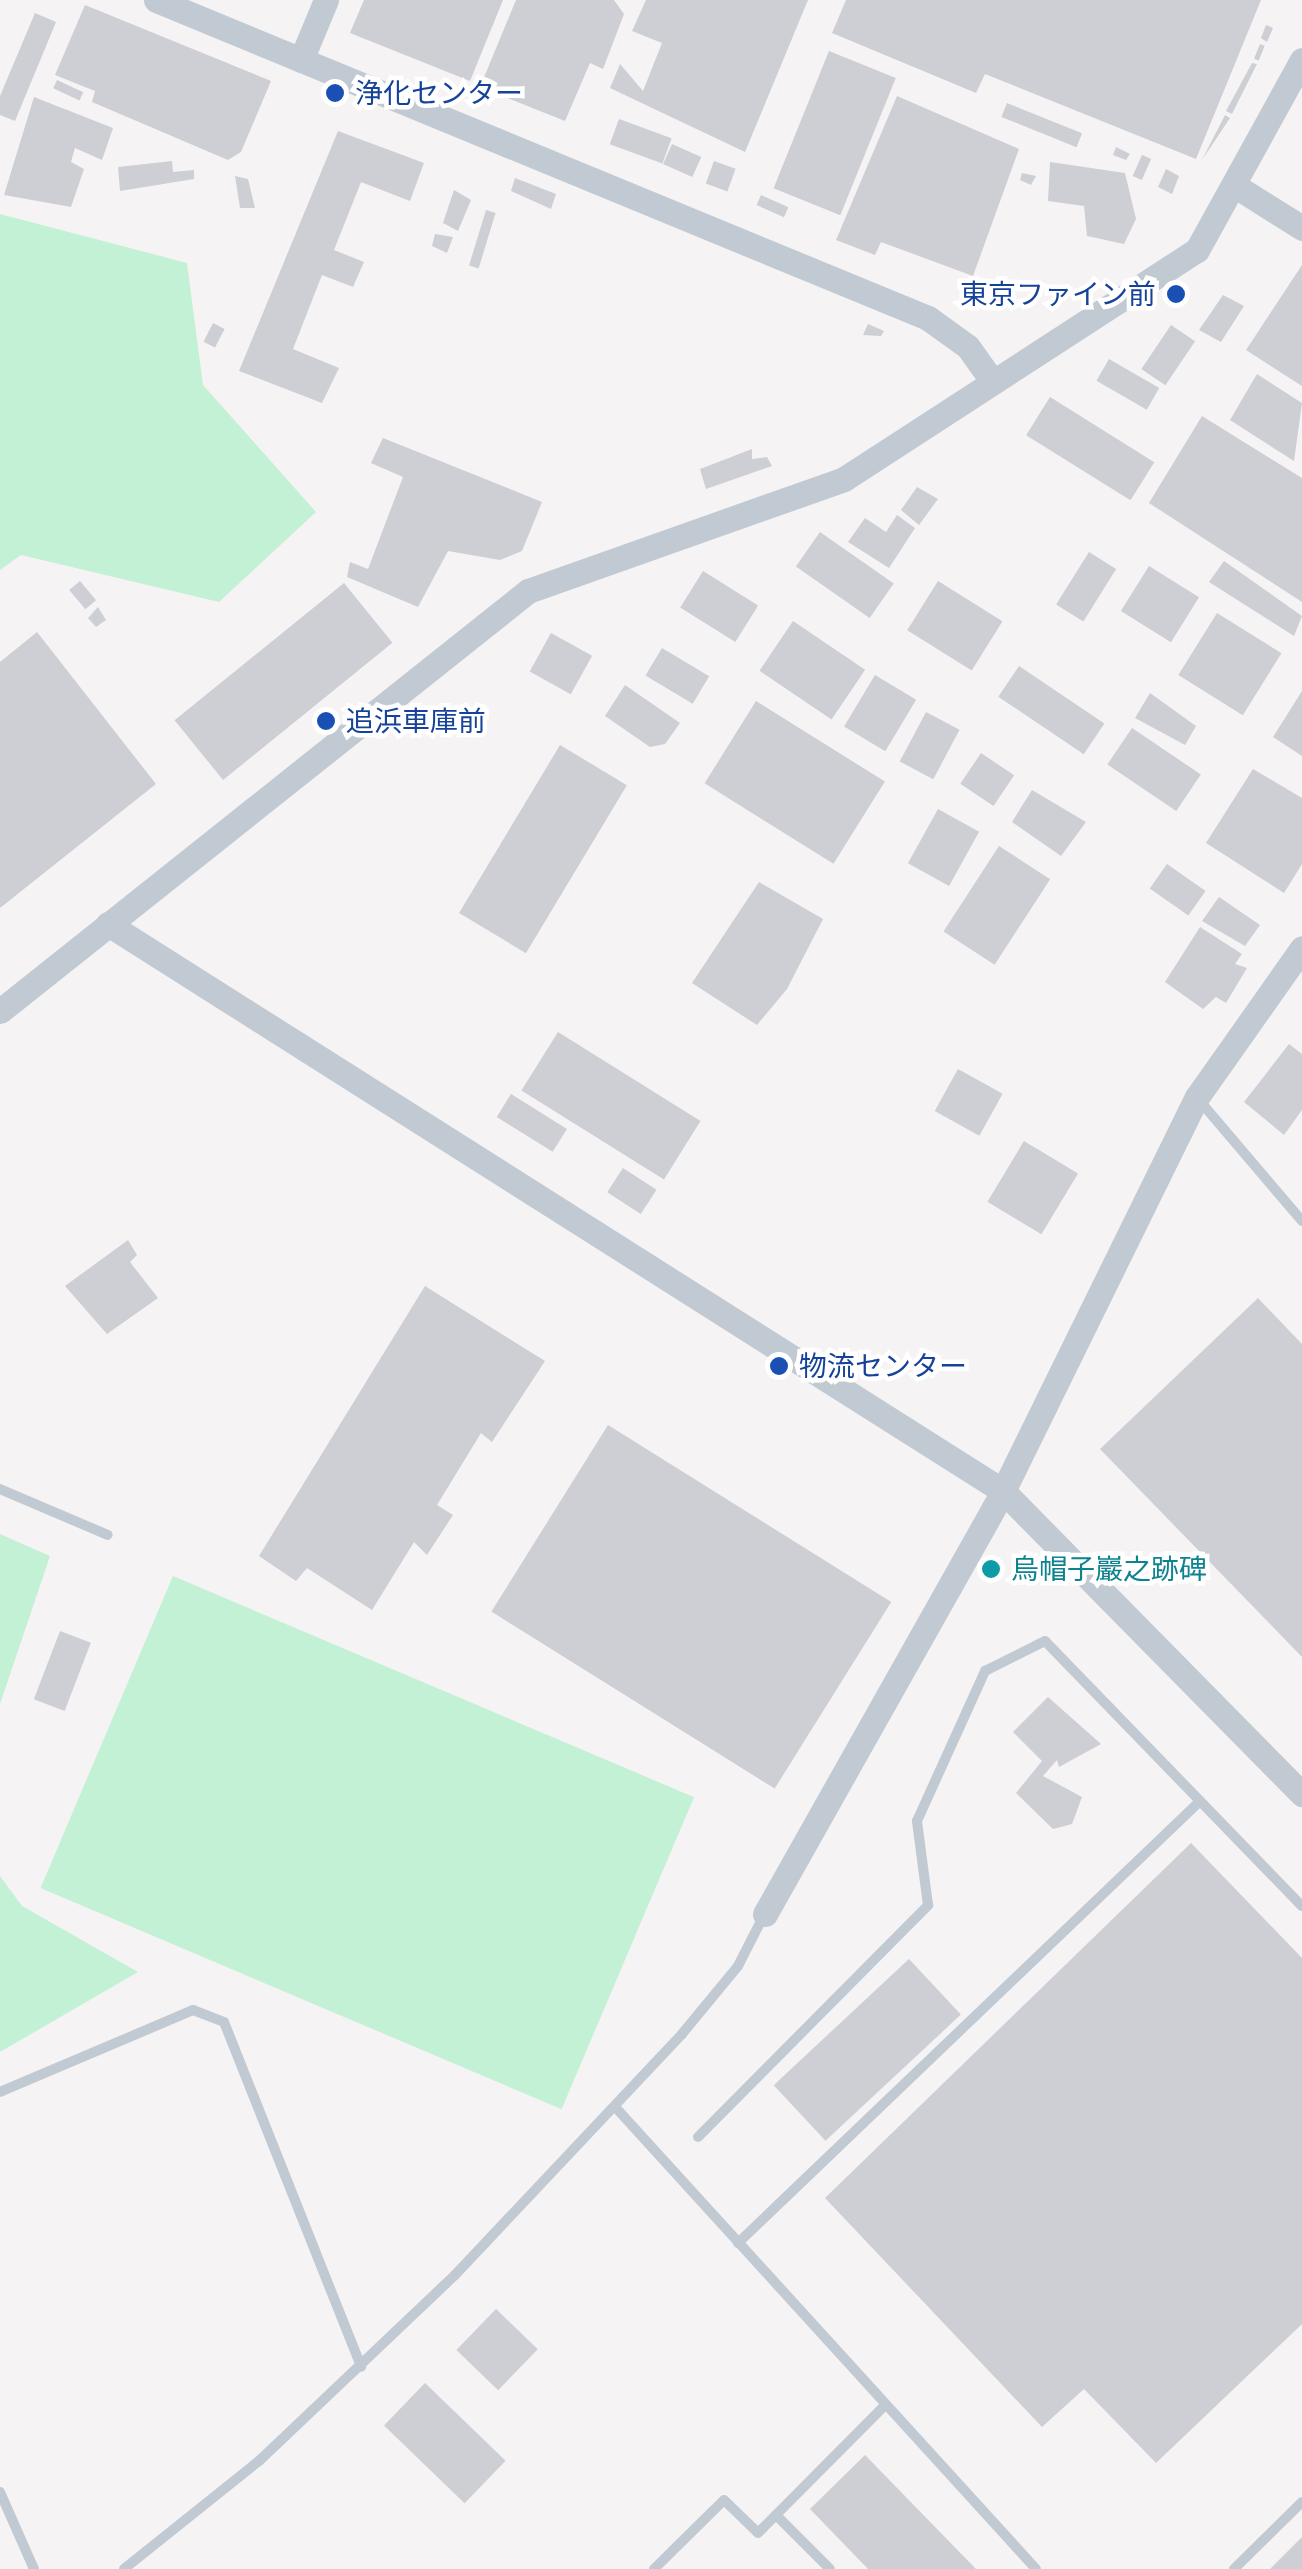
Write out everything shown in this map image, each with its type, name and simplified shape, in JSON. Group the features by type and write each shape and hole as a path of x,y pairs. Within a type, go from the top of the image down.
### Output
{"street":[{"path":"156,0 928,318 968,346 993,382"},
{"path":"302,60 326,0"},
{"path":"0,1012 528,592 844,479 1198,250 1237,187 1302,60"},
{"path":"1237,187 1302,228"},
{"path":"108,924 1003,1491 1302,1794"},
{"path":"765,1914 1003,1491 1197,1097 1302,948"}],"lane":[{"path":"1197,1097 1302,1221"},
{"path":"0,1489 108,1535"},
{"path":"698,2137 928,1905 918,1821 985,1671 1044,1642 1302,1906"},
{"path":"738,2244 1200,1801"},
{"path":"124,2569 361,2366 617,2109 738,1966 765,1914"},
{"path":"0,2092 193,2010 224,2022 361,2366"},
{"path":"617,2109 884,2407 1036,2569"},
{"path":"654,2569 724,2500 758,2533 884,2407"},
{"path":"0,2492 34,2569"},
{"path":"1234,2569 1302,2502"},
{"path":"776,2515 824,2567"}],"green space":[{"path":"0,214 187,263 203,385 316,512 219,602 21,555 0,570"},
{"path":"0,1534 50,1556 0,1704"},
{"path":"173,1576 694,1797 562,2109 41,1888"},
{"path":"0,1876 22,1906 138,1972 0,2052"}],"building":[{"path":"364,0 503,0 470,81 350,33"},
{"path":"516,0 614,0 624,14 603,69 590,63 565,121 480,87"},
{"path":"646,0 808,0 745,152 610,88 620,64 643,91 662,43 632,31"},
{"path":"846,0 1261,0 1196,159 985,74 976,93 832,33"},
{"path":"85,5 271,81 241,152 228,160 92,102 95,91 55,75"},
{"path":"35,13 56,22 15,121 0,115 0,96"},
{"path":"1266,25 1273,28 1267,42 1261,38"},
{"path":"1260,44 1265,46 1259,61 1254,59"},
{"path":"829,51 896,78 840,215 774,188"},
{"path":"1252,63 1257,64 1232,114 1226,111"},
{"path":"57,80 83,92 79,100 53,88"},
{"path":"897,96 1019,149 973,276 881,242 875,255 836,240"},
{"path":"34,97 113,128 102,160 75,148 71,162 84,169 71,207 4,195"},
{"path":"1007,103 1082,133 1076,147 1001,117"},
{"path":"1225,115 1230,118 1202,160"},
{"path":"619,119 672,138 662,164 610,144"},
{"path":"338,131 424,163 410,201 361,182 334,250 364,262 353,287 322,275 293,349 339,368 322,403 239,371"},
{"path":"672,144 701,157 692,177 663,164"},
{"path":"1116,147 1130,154 1126,160 1113,155"},
{"path":"1142,155 1151,159 1142,180 1133,176"},
{"path":"172,161 173,172 194,170 194,179 120,191 118,167"},
{"path":"714,161 736,169 727,191 706,184"},
{"path":"1050,162 1125,173 1136,219 1124,244 1087,236 1084,206 1048,201"},
{"path":"1166,169 1179,176 1172,194 1158,187"},
{"path":"1022,173 1036,176 1031,185 1020,180"},
{"path":"235,176 248,179 255,208 240,208"},
{"path":"515,178 556,194 551,209 511,191"},
{"path":"454,190 471,200 458,231 443,223"},
{"path":"761,195 788,207 784,217 757,205"},
{"path":"486,210 496,213 479,268 469,265"},
{"path":"435,234 453,237 447,253 432,246"},
{"path":"1302,265 1302,386 1246,350"},
{"path":"1223,295 1244,306 1221,342 1199,330"},
{"path":"213,323 225,329 215,348 203,342"},
{"path":"868,324 884,331 881,336 863,335"},
{"path":"1171,325 1195,341 1165,385 1141,369"},
{"path":"1109,359 1159,388 1147,410 1096,381"},
{"path":"1257,374 1302,403 1294,461 1230,420"},
{"path":"1050,397 1154,462 1130,500 1026,435"},
{"path":"1202,416 1302,478 1302,602 1149,503"},
{"path":"383,438 542,502 522,551 500,560 448,551 418,607 347,577 350,562 368,569 403,477 371,463"},
{"path":"752,449 752,459 767,457 772,466 706,489 700,469"},
{"path":"917,487 938,499 919,525 901,510"},
{"path":"897,515 915,528 889,568 848,542 865,518 886,532"},
{"path":"820,532 894,584 870,618 796,566"},
{"path":"1089,552 1116,569 1083,622 1056,605"},
{"path":"1224,561 1302,616 1294,636 1209,582"},
{"path":"1149,566 1199,597 1171,642 1121,611"},
{"path":"703,571 758,605 735,642 680,607"},
{"path":"80,581 96,600 85,609 69,590"},
{"path":"938,581 1002,621 972,670 907,630"},
{"path":"344,583 392,643 223,780 175,720"},
{"path":"98,607 106,620 96,627 88,618"},
{"path":"1217,613 1281,653 1243,715 1178,675"},
{"path":"793,621 865,670 832,719 759,671"},
{"path":"37,632 156,784 0,908 0,662"},
{"path":"551,633 592,656 571,694 530,671"},
{"path":"662,648 709,676 693,704 646,675"},
{"path":"1019,666 1104,724 1084,754 998,697"},
{"path":"875,675 916,700 885,751 844,726"},
{"path":"625,685 680,723 665,744 650,747 605,716"},
{"path":"1302,691 1302,756 1273,737"},
{"path":"1150,693 1196,726 1185,745 1135,718"},
{"path":"756,701 885,782 834,864 705,783"},
{"path":"926,712 960,730 933,779 900,761"},
{"path":"1132,728 1201,774 1176,811 1107,764"},
{"path":"560,745 627,785 526,953 459,913"},
{"path":"981,753 1014,775 993,806 960,784"},
{"path":"1253,769 1302,798 1302,864 1284,893 1206,843"},
{"path":"1032,790 1086,822 1061,856 1012,822"},
{"path":"938,809 979,832 949,886 908,863"},
{"path":"999,846 1050,879 995,965 943,932"},
{"path":"1167,864 1206,891 1188,916 1150,889"},
{"path":"759,882 823,919 787,989 757,1025 692,983"},
{"path":"1219,897 1260,925 1245,946 1202,921"},
{"path":"1200,927 1242,954 1235,964 1247,968 1226,1003 1216,997 1203,1009 1165,982"},
{"path":"558,1032 700,1121 664,1180 521,1091"},
{"path":"1289,1044 1302,1054 1302,1110 1284,1135 1244,1102"},
{"path":"958,1069 1003,1094 979,1136 935,1111"},
{"path":"511,1094 567,1129 553,1152 497,1117"},
{"path":"1024,1141 1078,1173 1041,1234 987,1202"},
{"path":"623,1168 657,1190 641,1214 607,1192"},
{"path":"128,1240 137,1255 130,1262 158,1298 107,1334 65,1286"},
{"path":"425,1286 545,1361 492,1442 481,1433 437,1505 453,1515 427,1555 414,1542 372,1610 307,1568 296,1581 259,1556"},
{"path":"1258,1298 1302,1344 1302,1657 1100,1449"},
{"path":"608,1425 891,1602 775,1789 491,1612"},
{"path":"60,1631 91,1643 65,1711 34,1699"},
{"path":"1048,1697 1101,1744 1059,1767 1057,1760 1043,1776 1082,1797 1072,1824 1053,1829 1016,1793 1042,1761 1013,1732"},
{"path":"1191,1843 1302,1958 1302,2324 1156,2463 1084,2389 1042,2427 825,2198"},
{"path":"909,1959 961,2015 826,2141 774,2085"},
{"path":"496,2309 538,2349 498,2390 456,2350"},
{"path":"425,2383 506,2461 465,2503 384,2425"},
{"path":"865,2455 976,2569 868,2569 810,2509"},
{"path":"1302,2537 1302,2569 1270,2569"}],"place":[{"name":"浄化センター","path":"335,93"},
{"name":"東京ファイン前","path":"1176,294"},
{"name":"追浜車庫前","path":"326,721"},
{"name":"物流センター","path":"779,1366"},
{"name":"烏帽子巖之跡碑","path":"991,1569"}]}
